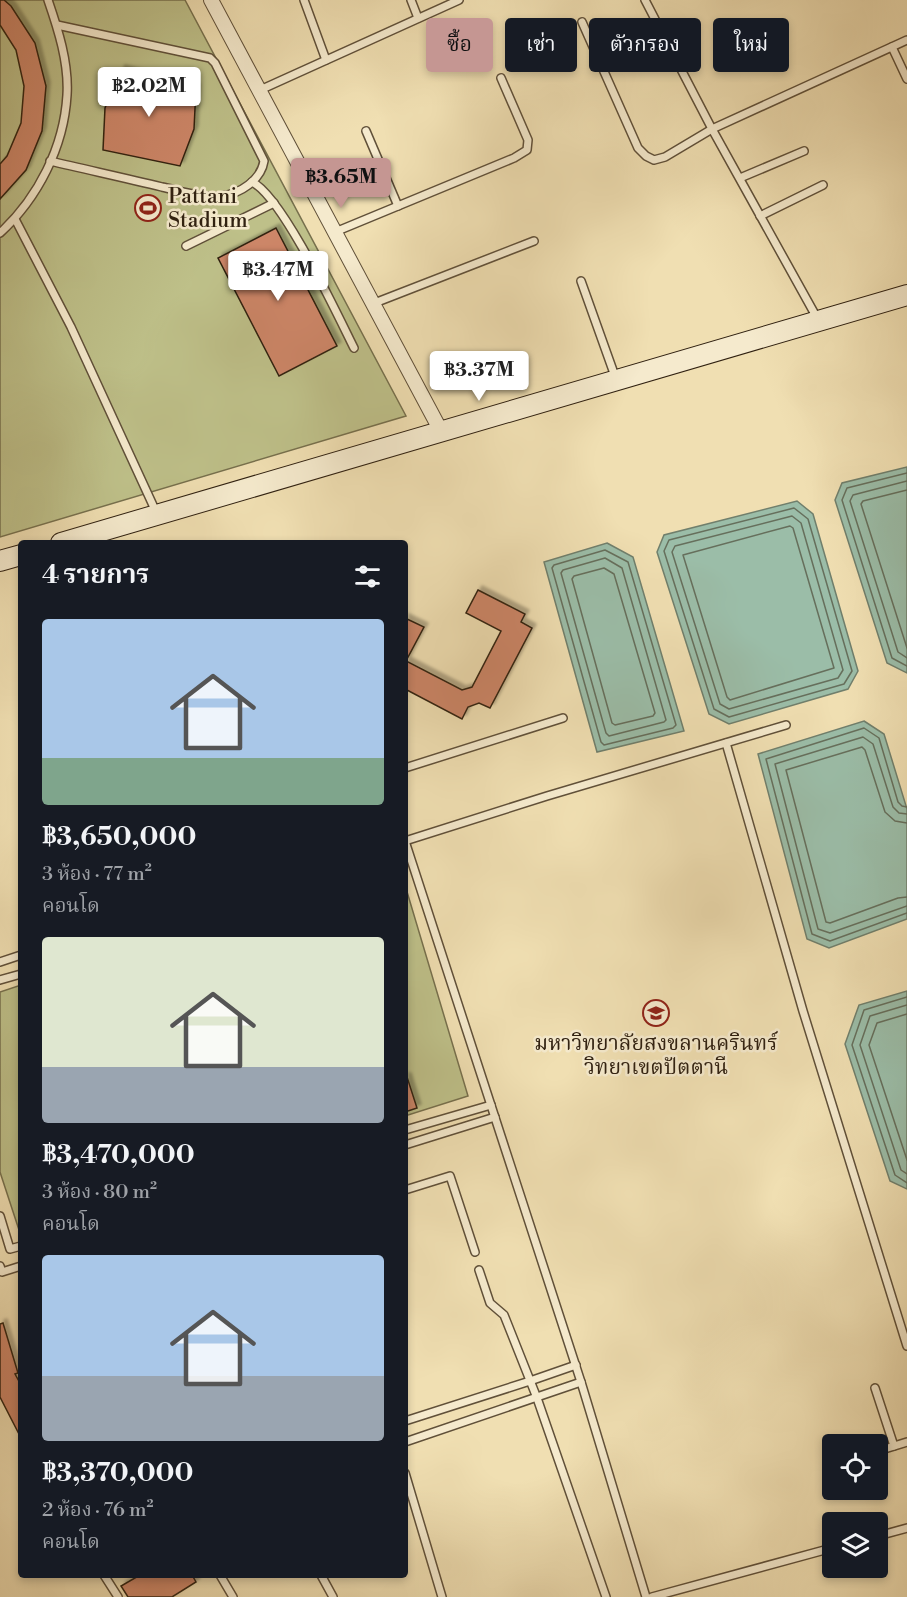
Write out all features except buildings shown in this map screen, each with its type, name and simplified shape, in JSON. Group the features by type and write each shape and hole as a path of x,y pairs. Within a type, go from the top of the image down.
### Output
{"street":[{"path":"211,0 442,433"},
{"path":"71,540 907,295"},
{"path":"0,561 18,556"}],"lane":[{"path":"0,233 15,219 33,195 50,161 62,127 67,94 64,63 57,25 48,0"},
{"path":"304,0 326,60"},
{"path":"411,0 418,18"},
{"path":"260,90 459,0"},
{"path":"645,0 712,129 819,320"},
{"path":"582,22 638,148 654,160 665,157 712,129 907,40"},
{"path":"50,161 195,194 213,196 232,194 252,182 263,168 264,161 215,63 210,58 57,25"},
{"path":"892,47 907,79"},
{"path":"335,232 514,158 527,150 528,140 501,78"},
{"path":"366,131 398,206"},
{"path":"740,178 804,151"},
{"path":"252,182 263,188 274,203 314,270 354,348"},
{"path":"760,216 823,185"},
{"path":"186,246 274,203"},
{"path":"15,219 71,327 157,514"},
{"path":"372,304 534,241"},
{"path":"580,281 616,379"},
{"path":"408,767 562,718"},
{"path":"408,840 786,725"},
{"path":"726,742 803,1011 907,1346"},
{"path":"408,856 582,1382 646,1597"},
{"path":"0,962 18,956"},
{"path":"0,980 18,975"},
{"path":"408,1129 491,1105"},
{"path":"408,1144 495,1117"},
{"path":"408,1189 450,1176 475,1252"},
{"path":"0,1216 10,1249 18,1247"},
{"path":"0,1266 2,1272 18,1267"},
{"path":"479,1270 490,1303 504,1315 537,1398 606,1597"},
{"path":"408,1420 576,1365"},
{"path":"408,1441 582,1382"},
{"path":"875,1389 894,1446"},
{"path":"888,1448 907,1443"},
{"path":"408,1483 442,1597"},
{"path":"888,1533 907,1528"},
{"path":"652,1597 822,1551"},
{"path":"106,1578 118,1597"},
{"path":"222,1578 233,1597"},
{"path":"322,1578 333,1597"}],"green space":[{"name":"Pattani Stadium","path":"0,0 185,0 406,416 0,537"},
{"path":"408,895 468,1096 408,1115"},
{"path":"18,986 18,1227 0,1172 0,992"}],"water":[{"path":"907,467 907,673 887,663 835,500 842,483"},
{"path":"797,501 813,514 858,671 848,689 729,724 709,714 657,552 664,535"},
{"path":"607,543 633,557 684,731 597,752 544,562"},
{"path":"864,721 884,734 907,809 907,919 829,948 807,939 758,754"},
{"path":"907,991 907,1189 890,1181 845,1044 859,1005"}],"place":[{"name":"Pattani Stadium","path":"148,208"},
{"name":"มหาวิทยาลัยสงขลานครินทร์ วิทยาเขตปัตตานี","path":"656,1013"}]}
